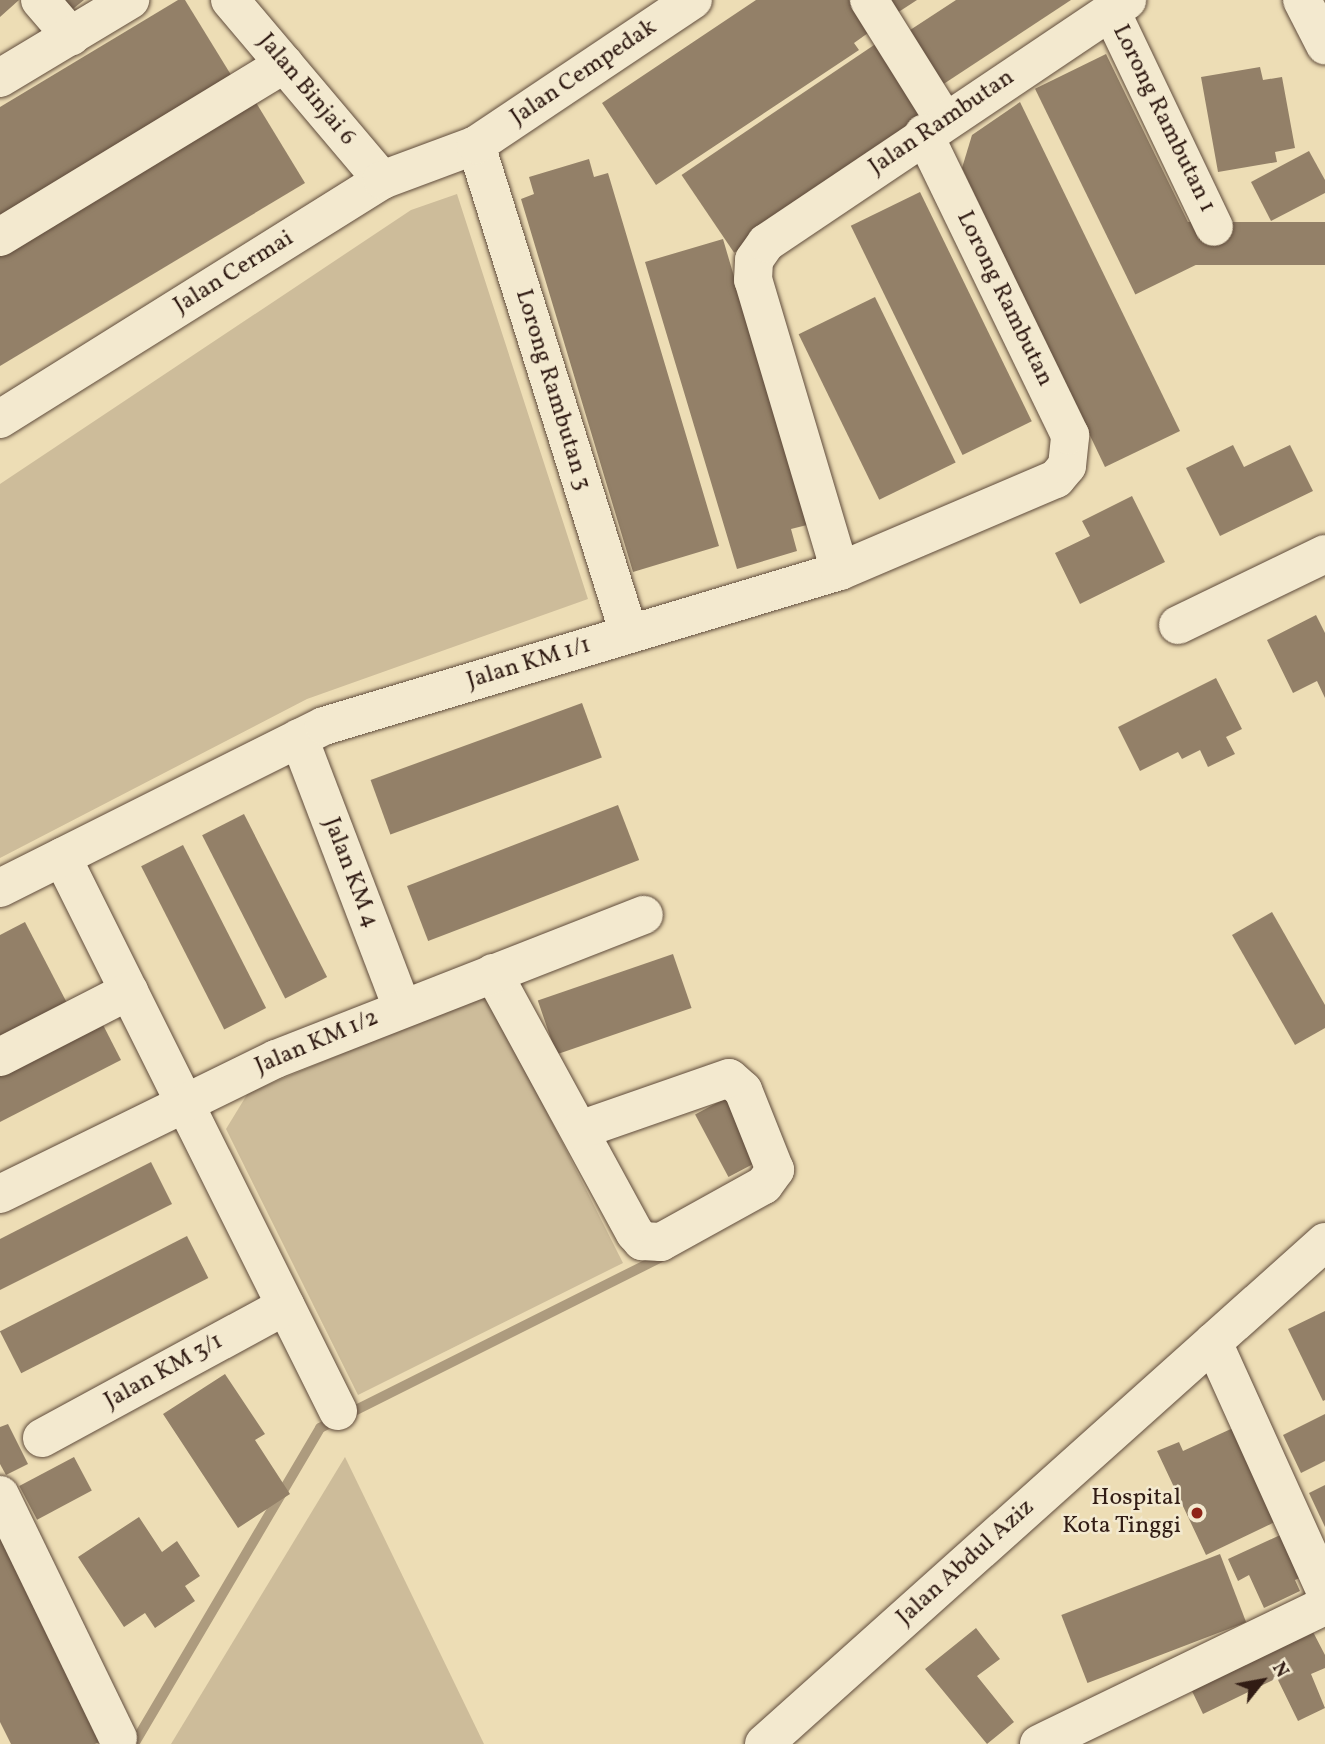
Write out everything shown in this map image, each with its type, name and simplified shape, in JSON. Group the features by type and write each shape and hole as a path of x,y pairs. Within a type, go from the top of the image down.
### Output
{"street":[{"path":"40,0 71,36"},
{"path":"0,78 130,0"},
{"name":"Jalan Binjai 6","path":"230,0 382,180"},
{"name":"Jalan Cempedak","path":"476,145 692,0"},
{"name":"Lorong Rambutan","path":"869,0 934,127 1070,435 1067,466"},
{"path":"1302,0 1325,45"},
{"name":"Jalan Rambutan","path":"840,571 753,281 759,251 934,127 1119,5"},
{"name":"Lorong Rambutan 1","path":"1119,5 1214,227"},
{"path":"0,237 284,64"},
{"name":"Jalan Cermai","path":"0,419 382,180 476,145"},
{"name":"Lorong Rambutan 3","path":"476,145 629,634"},
{"name":"Jalan KM 1/1","path":"0,888 324,726 840,571 1041,487 1067,466"},
{"path":"1178,625 1325,554"},
{"name":"Jalan KM 4","path":"299,738 402,1007"},
{"path":"62,856 338,1410"},
{"name":"Jalan KM 1/2","path":"0,1194 276,1059 402,1007 644,915"},
{"path":"494,972 635,1233 651,1244 764,1185 775,1170 743,1090 729,1078 580,1130"},
{"path":"0,1057 129,990"},
{"name":"Jalan Abdul Aziz","path":"764,1744 1325,1242"},
{"name":"Jalan KM 3/1","path":"42,1438 285,1306"},
{"path":"1213,1342 1325,1590"},
{"path":"0,1495 118,1738"},
{"path":"1039,1744 1325,1606"}],"shaded area":[{"path":"457,194 588,599 307,699 0,858 0,484 411,210"},
{"path":"487,993 623,1263 358,1395 226,1129 248,1093"},
{"path":"345,1457 484,1744 171,1744"}],"building":[{"path":"0,0 19,0 0,17"},
{"path":"59,0 84,0 69,12"},
{"path":"178,0 185,0 236,83 0,226 0,107"},
{"path":"756,0 856,0 875,28 854,43 859,50 656,185 602,103"},
{"path":"889,0 917,0 897,13"},
{"path":"956,0 1071,0 939,87 904,34"},
{"path":"883,39 936,117 734,253 682,175"},
{"path":"1106,54 1206,260 1135,294 1035,89"},
{"path":"1260,67 1263,80 1282,77 1295,148 1275,152 1277,162 1218,172 1201,77"},
{"path":"252,96 305,183 0,366 0,248"},
{"path":"1020,102 1180,431 1105,467 962,168 972,135"},
{"path":"1309,151 1325,180 1325,193 1271,221 1251,182"},
{"path":"589,159 594,177 608,173 719,546 633,572 521,199 534,194 529,177"},
{"path":"920,192 1032,421 963,455 851,226"},
{"path":"1168,222 1325,222 1325,265 1168,265"},
{"path":"723,239 807,525 791,529 797,551 737,569 645,262"},
{"path":"875,297 956,462 879,500 799,334"},
{"path":"1233,445 1244,467 1290,445 1313,491 1220,536 1186,468"},
{"path":"1132,496 1165,562 1080,604 1055,553 1090,536 1082,521"},
{"path":"1316,615 1325,633 1325,698 1317,681 1293,693 1267,640"},
{"path":"1216,678 1242,729 1226,737 1235,754 1208,767 1200,750 1182,759 1178,752 1140,771 1118,727"},
{"path":"582,703 602,758 390,834 371,780"},
{"path":"618,805 639,860 428,941 407,886"},
{"path":"244,814 327,977 285,998 202,835"},
{"path":"183,845 266,1008 224,1029 141,866"},
{"path":"1272,912 1325,1005 1325,1028 1295,1045 1232,935"},
{"path":"25,922 67,1003 0,1038 0,935"},
{"path":"673,954 692,1008 556,1054 538,1001"},
{"path":"100,1019 121,1060 0,1122 0,1070"},
{"path":"726,1098 759,1161 728,1177 695,1114"},
{"path":"151,1162 172,1204 0,1290 0,1239"},
{"path":"187,1236 208,1278 21,1373 0,1331"},
{"path":"1325,1311 1325,1400 1323,1401 1288,1329"},
{"path":"225,1374 265,1434 255,1440 290,1494 238,1528 163,1414"},
{"path":"1325,1414 1325,1461 1301,1473 1283,1435"},
{"path":"8,1424 28,1464 6,1475 0,1464 0,1427"},
{"path":"1233,1428 1277,1521 1206,1555 1157,1451 1179,1442 1183,1451"},
{"path":"74,1457 92,1491 37,1520 19,1486"},
{"path":"1325,1485 1325,1527 1309,1493"},
{"path":"139,1517 162,1552 177,1541 200,1576 185,1586 195,1601 155,1628 145,1613 124,1627 78,1557"},
{"path":"1291,1530 1311,1573 1295,1580 1300,1591 1264,1608 1249,1575 1238,1581 1228,1559"},
{"path":"0,1533 102,1741 95,1744 11,1744 0,1722"},
{"path":"1220,1554 1246,1622 1087,1683 1061,1615"},
{"path":"976,1628 1000,1659 977,1676 1014,1722 987,1744 925,1669"},
{"path":"1312,1630 1325,1655 1325,1668 1311,1674 1325,1708 1298,1721 1277,1678 1203,1714 1191,1689"}],"waterway":[{"path":"134,1744 320,1428 664,1256"}],"place":[{"name":"Hospital Kota Tinggi","path":"1197,1513"}]}
